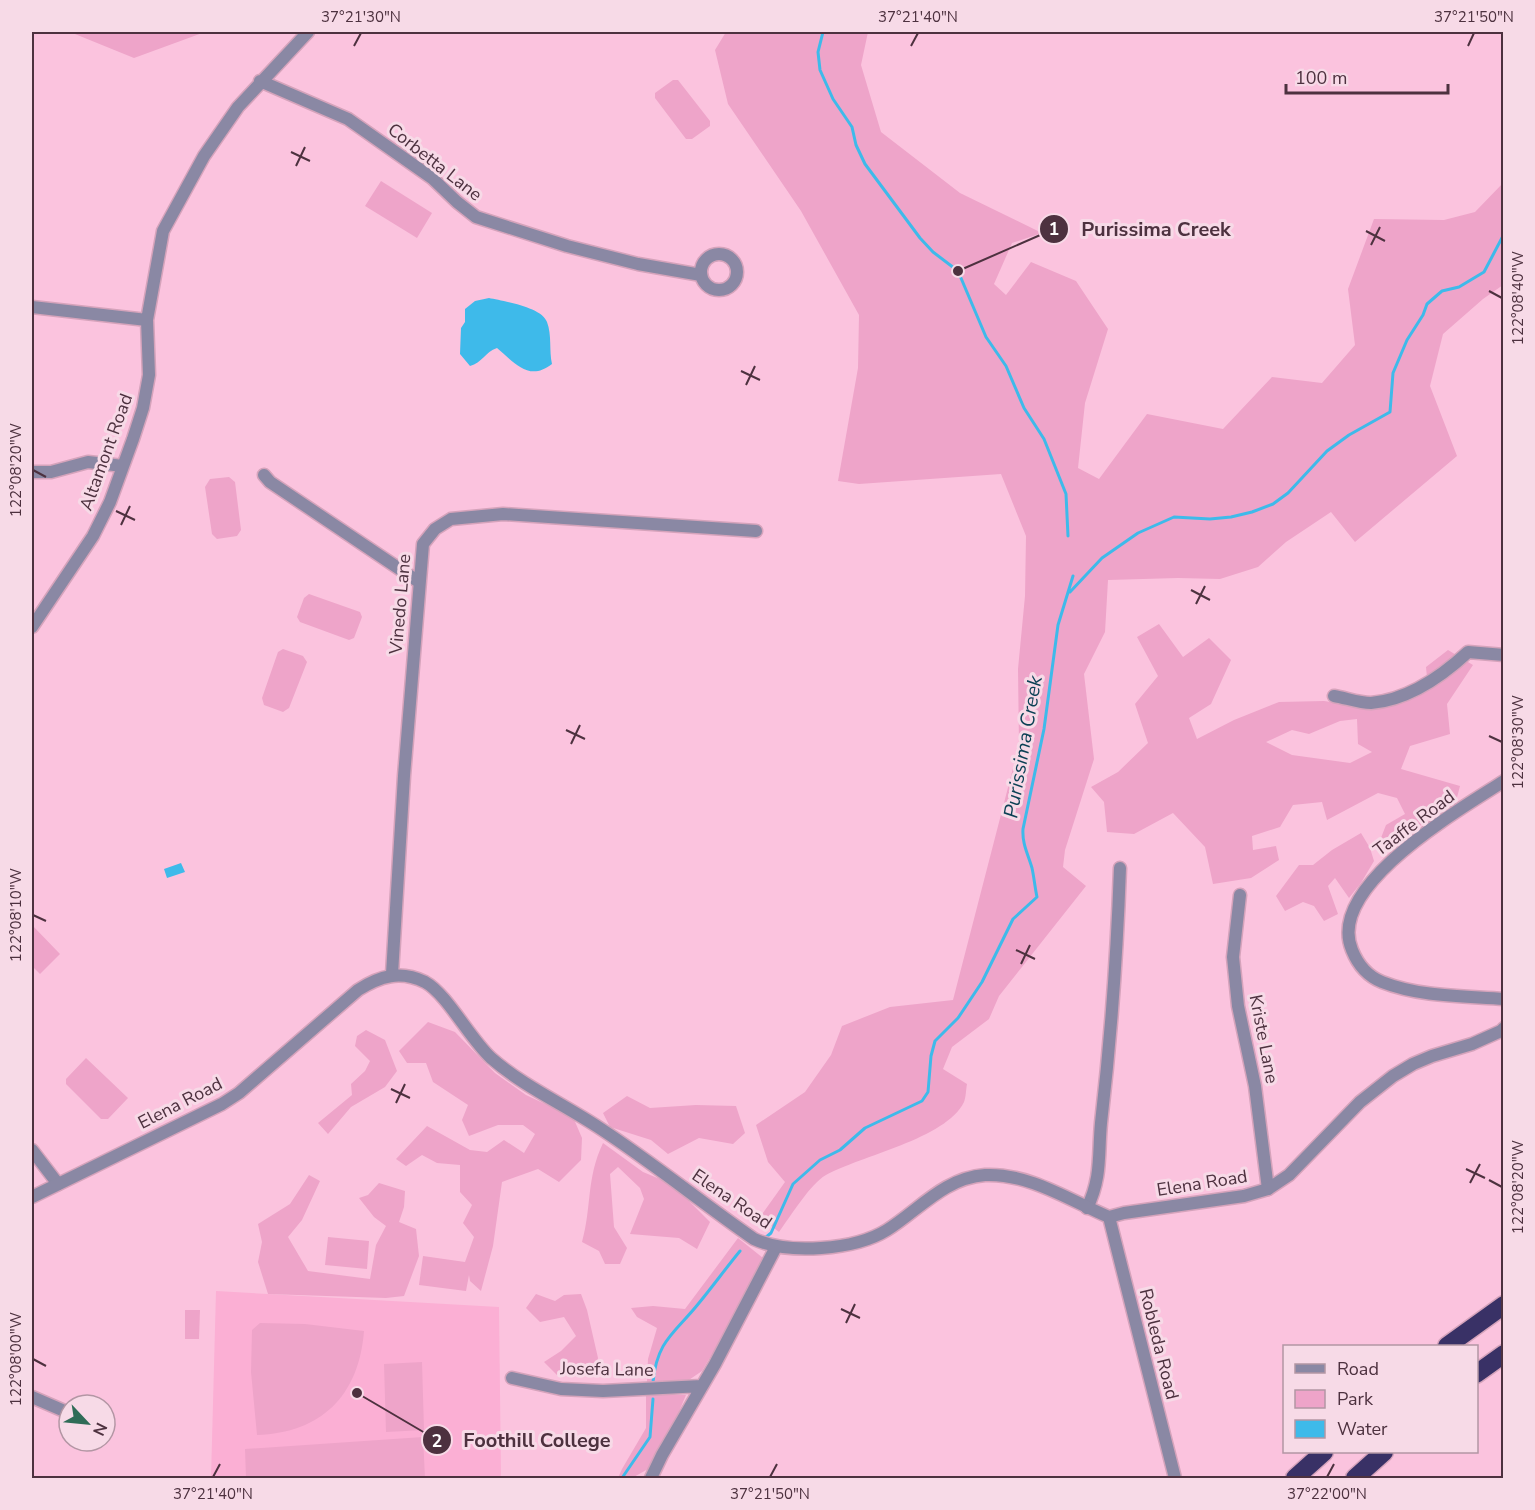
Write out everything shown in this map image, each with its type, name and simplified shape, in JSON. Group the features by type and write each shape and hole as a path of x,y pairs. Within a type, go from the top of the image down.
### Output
{"highway":[{"path":"1450,1345 1503,1305"},
{"path":"1478,1373 1503,1354"},
{"path":"1295,1479 1323,1453"},
{"path":"1354,1479 1383,1453"}],"street":[{"name":"Altamont Road","path":"32,627 93,536 110,502 143,408 149,375 147,320 163,231 204,156 238,107 308,32"},
{"name":"Corbetta Lane","path":"260,81 348,119 432,178 457,202 477,216 504,227 577,249 638,264 701,274"},
{"path":"32,307 147,320"},
{"path":"32,472 51,472 88,462 123,466"},
{"path":"264,475 270,482 419,582"},
{"name":"Vinedo Lane","path":"392,974 402,805 423,544 435,530 451,519 503,514 756,531"},
{"path":"1334,696 1368,703 1388,700 1423,686 1454,665 1468,652 1503,655"},
{"name":"Taaffe Road","path":"1503,781 1438,824 1383,868 1355,908 1349,936 1350,947 1357,962 1366,973 1380,981 1400,988 1434,994 1503,999"},
{"path":"1087,1208 1099,1172 1099,1142 1111,1043 1120,868"},
{"name":"Kriste Lane","path":"1240,895 1233,957 1238,1006 1255,1086 1269,1189"},
{"name":"Elena Road","path":"32,1197 222,1104 239,1093 358,990 374,980 392,974 409,976 427,983 442,997 490,1057 507,1070 600,1128 754,1239 788,1249 828,1247 858,1242 886,1231 950,1184 982,1175 1002,1175 1024,1179 1108,1217 1244,1196 1269,1189 1289,1175 1360,1102 1393,1076 1413,1064 1472,1044 1503,1028"},
{"path":"32,1150 58,1184"},
{"name":"Robleda Road","path":"1108,1217 1175,1479"},
{"path":"651,1479 776,1247"},
{"name":"Josefa Lane","path":"512,1378 561,1389 603,1391 702,1386"},
{"path":"32,1397 57,1408"}],"shaded area":[{"path":"216,1291 499,1307 501,1478 211,1478"}],"green space":[{"path":"70,32 205,32 134,58"},
{"path":"726,32 868,32 861,65 881,132 960,193 1042,233 1012,243 994,284 1006,295 1031,262 1076,281 1108,329 1085,403 1078,468 1099,479 1147,414 1223,429 1272,377 1322,383 1355,345 1348,289 1374,219 1444,220 1475,212 1504,182 1503,285 1483,299 1443,334 1430,386 1457,456 1355,542 1331,512 1286,542 1258,567 1220,579 1108,580 1105,632 1084,674 1094,759 1065,850 1063,867 1086,886 999,996 989,1019 952,1047 943,1069 967,1084 964,1102 954,1115 921,1136 841,1168 820,1179 779,1232 760,1217 785,1182 768,1162 756,1125 805,1092 831,1055 842,1026 890,1007 953,1000 1019,745 1018,669 1025,596 1026,536 1001,474 859,484 838,481 858,368 859,315 801,211 728,104 715,50"},
{"path":"673,80 678,80 710,121 710,126 692,139 686,139 655,98 655,93"},
{"path":"381,181 432,213 417,238 365,206"},
{"path":"229,477 235,482 241,530 237,536 217,539 212,534 205,487 210,479"},
{"path":"309,594 360,612 362,617 354,638 349,640 300,622 297,617 304,598"},
{"path":"1159,624 1183,657 1209,638 1231,660 1211,704 1189,718 1197,739 1234,720 1279,702 1324,701 1370,708 1428,688 1426,667 1448,650 1473,665 1447,704 1450,734 1410,746 1401,769 1460,786 1455,805 1435,813 1391,846 1379,843 1386,825 1405,814 1397,798 1378,793 1327,820 1322,802 1293,805 1280,827 1252,836 1253,850 1276,846 1279,860 1251,878 1213,884 1205,847 1173,813 1134,834 1107,832 1104,802 1091,787 1118,772 1148,743 1135,704 1158,676 1137,637","holes":["1357,719 1358,744 1372,752 1350,763 1292,755 1266,742 1292,730 1309,734 1340,721"]},
{"path":"283,649 303,656 307,662 289,708 283,712 264,705 262,698 278,652"},
{"path":"1361,833 1370,848 1374,861 1349,898 1335,878 1328,886 1338,914 1324,921 1314,906 1303,902 1285,911 1276,896 1299,865 1313,865 1332,850"},
{"path":"32,925 60,954 40,974 32,966"},
{"path":"428,1022 455,1032 495,1073 526,1095 573,1117 582,1138 581,1160 559,1182 538,1169 502,1182 493,1246 481,1291 470,1281 469,1275 466,1291 419,1285 423,1256 465,1262 474,1237 463,1223 472,1205 460,1192 460,1165 437,1163 422,1155 406,1166 396,1159 427,1126 470,1150 487,1152 504,1140 524,1153 535,1134 523,1125 498,1125 469,1136 462,1120 468,1105 433,1082 426,1063 407,1063 399,1051"},
{"path":"366,1030 385,1040 397,1071 385,1087 351,1107 328,1134 318,1123 352,1095 351,1084 365,1071 370,1061 355,1046 357,1036"},
{"path":"86,1058 128,1098 108,1119 101,1119 66,1084 66,1079"},
{"path":"627,1096 650,1108 696,1105 736,1106 745,1133 733,1144 699,1138 668,1154 651,1140 610,1127 603,1113"},
{"path":"603,1143 643,1172 672,1184 710,1222 697,1249 679,1238 630,1234 644,1199 640,1188 618,1167 610,1174 614,1227 627,1248 620,1264 605,1264 599,1251 582,1242 594,1169"},
{"path":"309,1175 320,1181 302,1220 288,1237 308,1271 370,1279 376,1245 386,1226 374,1217 359,1198 368,1195 379,1183 405,1191 404,1207 399,1222 416,1229 419,1256 404,1296 386,1298 268,1294 258,1262 262,1242 258,1224 290,1204"},
{"path":"328,1237 369,1241 367,1269 325,1265"},
{"path":"738,1238 763,1258 753,1285 702,1371 683,1384 647,1382 648,1359 657,1328 637,1317 631,1308 653,1306 685,1309"},
{"path":"536,1294 555,1301 564,1295 581,1294 598,1358 595,1374 569,1362 557,1375 544,1362 561,1351 576,1336 564,1317 540,1322 526,1308"},
{"path":"185,1310 200,1310 199,1339 185,1339"},
{"path":"260,1323 305,1324 364,1331 361,1354 354,1374 345,1392 333,1407 300,1427 280,1433 257,1435 251,1372 252,1330"},
{"path":"422,1362 424,1430 386,1432 384,1364"},
{"path":"646,1395 686,1395 657,1464 632,1478 618,1478 646,1428"},
{"path":"423,1437 425,1478 246,1478 245,1449"}],"water":[{"path":"489,298 530,309 544,317 549,332 552,364 544,369 529,371 516,364 497,348 470,366 460,354 461,328 465,322 465,309 475,301"},
{"path":"181,863 185,872 167,878 164,869"}],"waterway":[{"name":"Purissima Creek","path":"823,32 818,52 820,70 833,99 852,127 856,145 865,164 920,238 933,252 958,271 986,337 1006,366 1024,408 1044,439 1066,494 1068,536"},
{"path":"1070,592 1102,558 1138,533 1174,517 1210,519 1231,517 1273,504 1288,493 1327,451 1349,435 1390,412 1393,373 1407,340 1423,315 1427,304 1442,291 1459,287 1484,272 1504,234"},
{"name":"Purissima Creek","path":"765,1238 771,1233 793,1184 820,1160 840,1150 865,1128 922,1101 928,1092 931,1056 935,1041 958,1018 982,982 1013,919 1037,897 1032,868 1024,844 1023,829 1044,729 1058,625 1073,576"},
{"name":"Purissima Creek","path":"653,1382 658,1356 668,1338 740,1251"},
{"name":"Purissima Creek","path":"622,1478 650,1437 653,1399"}],"place":[{"name":"Purissima Creek","path":"958,271"},
{"name":"Foothill College","path":"357,1393"}]}
